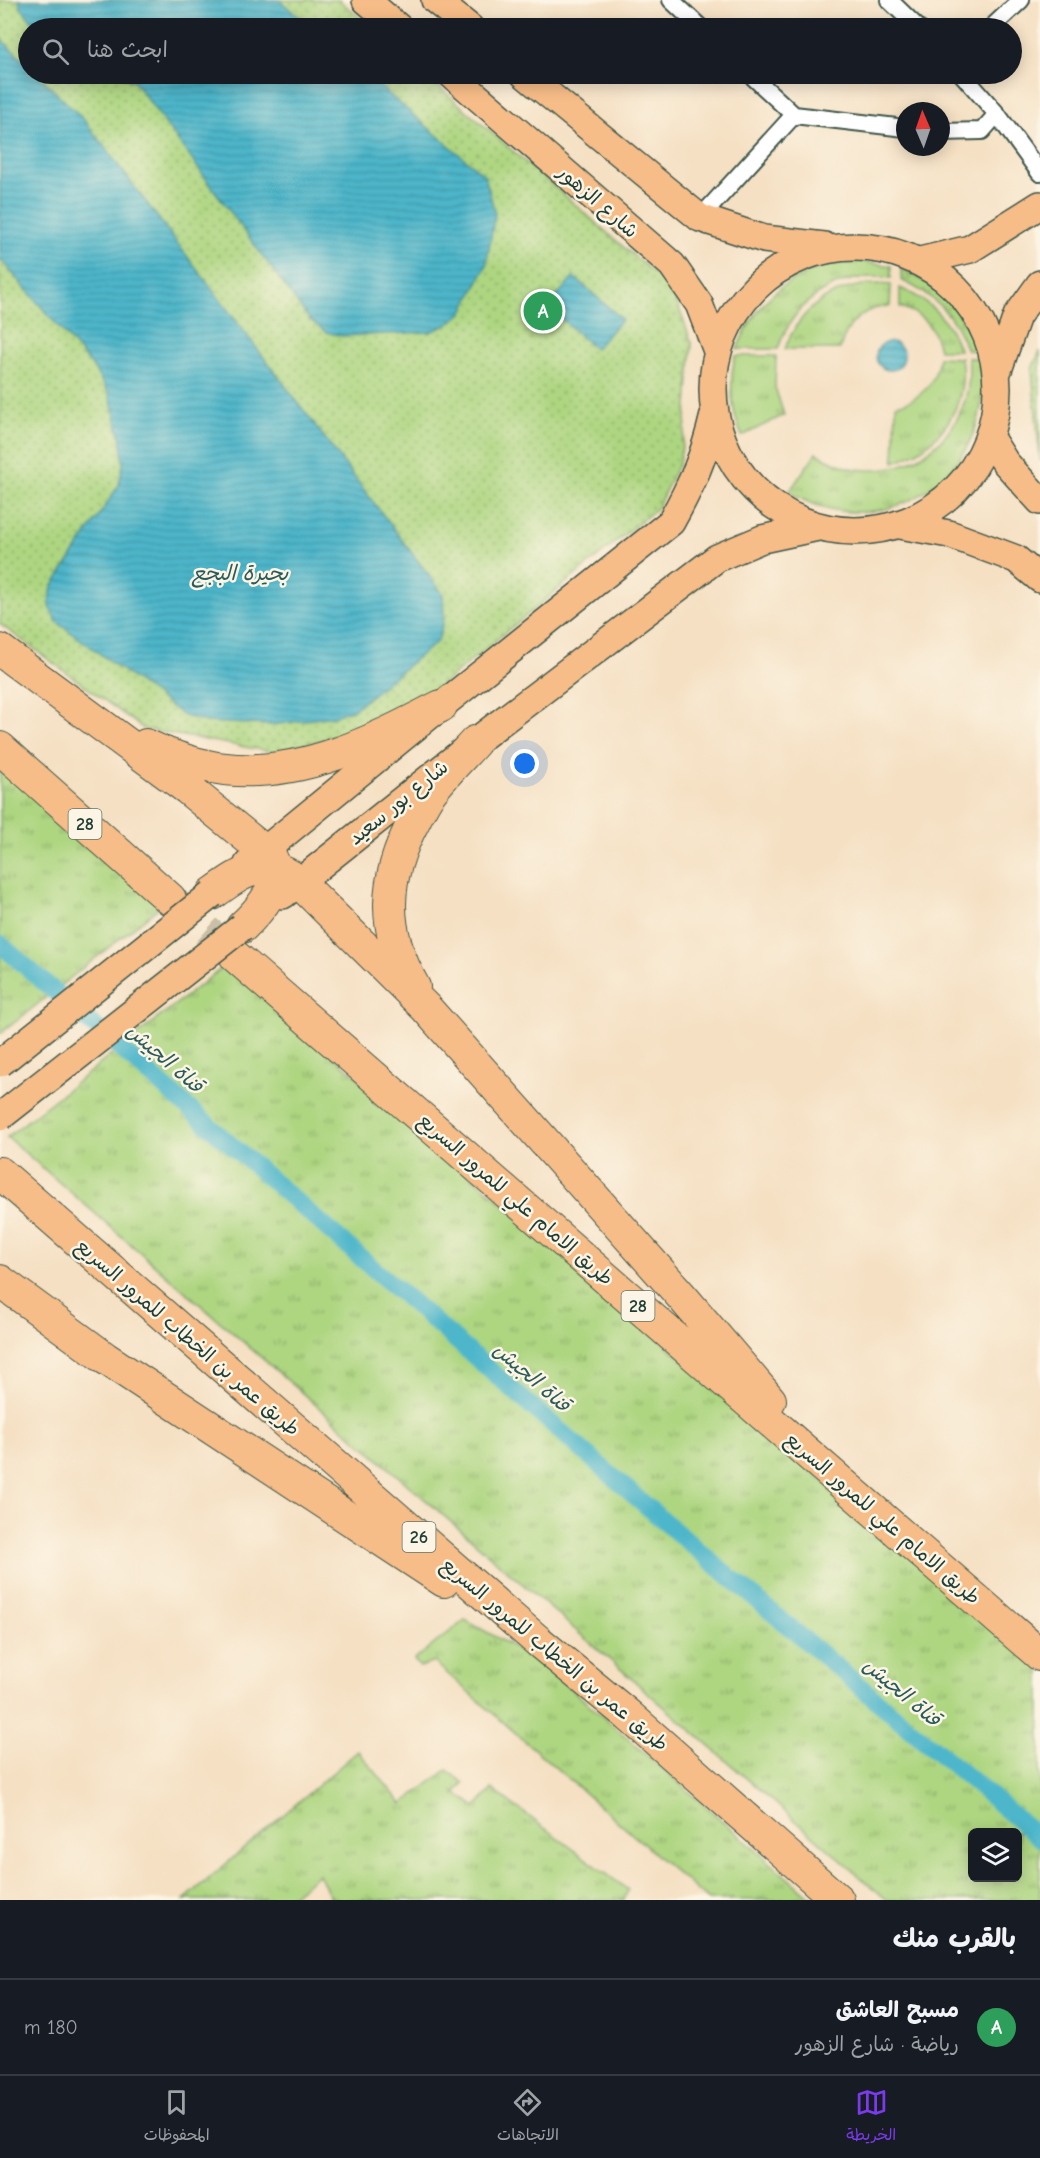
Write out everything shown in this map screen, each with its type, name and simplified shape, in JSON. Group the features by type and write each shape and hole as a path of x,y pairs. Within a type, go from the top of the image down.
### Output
{"highway":[{"path":"0,650 188,789 272,872 426,1008 684,1299 839,1480"},
{"path":"106,728 189,761 225,769 267,769 339,753 379,739 441,706"},
{"path":"426,1008 409,978 394,940 389,912 390,888 395,864 404,840 426,798 475,742"},
{"name":"28","path":"0,748 170,899"},
{"path":"212,894 240,875 272,872"},
{"path":"239,942 265,901 272,872"},
{"name":"طريق الامام علي للمرور السريع","path":"239,942 839,1480 1040,1655"},
{"name":"طريق عمر بن الخطاب للمرور السريع","path":"0,1173 539,1642 628,1715 838,1900"},
{"path":"0,1281 105,1358 539,1642"},
{"path":"0,1293 30,1303"}],"main road":[{"path":"366,0 387,18"},
{"path":"435,0 458,18"},
{"name":"شارع الزهور","path":"463,84 672,265 699,304 717,351"},
{"path":"536,84 700,218 764,239 834,248 878,248 920,261 958,288 985,326 998,370 998,405 990,438 969,476 938,506 900,525 859,532 818,527 781,512 750,486 727,453 714,415 712,383 717,351 733,313 760,282 795,259 834,248"},
{"path":"920,261 970,249 1040,205"},
{"path":"998,370 1017,316 1040,284"},
{"path":"272,872 441,706 671,522 693,482 706,450 714,415"},
{"path":"990,438 1005,462 1040,501"},
{"path":"900,525 949,534 1016,559 1040,579"},
{"name":"شارع بور سعيد","path":"272,872 475,742 717,558 762,539 818,527"},
{"path":"0,1063 212,894"},
{"path":"0,1117 239,942"}],"street":[{"path":"671,0 690,18"},
{"path":"1001,18 1020,0"},
{"path":"896,2 910,18"},
{"path":"761,84 794,115 896,127"},
{"path":"971,84 997,114 1040,173"},
{"path":"950,133 982,131 997,114"},
{"path":"700,218 794,115"}],"green space":[{"path":"0,0 339,0 360,18 18,18 18,84 436,84 672,289 692,344 685,431 679,463 657,508 399,720 273,752 144,729 0,624"},
{"path":"859,261 891,266 891,278 854,279 821,292 795,316 785,331 778,349 737,349 757,312 784,286 817,269"},
{"path":"901,269 927,283 948,301 965,324 978,351 967,350 956,326 942,308 924,292 901,280"},
{"path":"878,284 891,285 890,306 880,307 857,318 847,332 840,349 785,349 800,321 821,301 847,289"},
{"path":"900,288 937,312 950,329 959,350 939,350 931,328 921,317 900,307"},
{"path":"1040,351 1040,462 1032,369"},
{"path":"735,356 776,356 775,387 784,415 742,436 735,416 732,396"},
{"path":"939,357 961,358 962,376 955,408 938,435 925,446 894,462 896,405 913,399 926,389 935,375"},
{"path":"968,358 980,358 982,398 973,434 955,465 930,489 898,505 863,512 826,508 789,492 816,453 846,467 875,470 898,466 919,457 938,443 953,426 963,405 969,383"},
{"path":"0,764 162,905 0,1034"},
{"path":"227,964 1040,1669 1040,1900 887,1900 7,1137"},
{"path":"465,1620 539,1661 813,1900 708,1900 434,1662 420,1667 414,1660"},
{"path":"358,1751 402,1804 447,1770 464,1783 455,1793 476,1807 492,1789 628,1890 624,1900 332,1900 319,1874 287,1900 184,1900"}],"water":[{"path":"19,0 279,0 301,18 29,18 20,6"},
{"name":"بحيرة البجع","path":"0,38 18,55 18,84 47,84 84,120 443,594 444,619 438,641 354,709 334,716 272,725 206,722 184,716 57,622 49,606 52,587 119,485 123,464 121,439 109,393 93,367 0,259"},
{"path":"136,84 377,84 485,176 495,213 486,266 463,312 447,325 430,332 342,336 326,332 309,319"},
{"path":"574,277 622,319 595,349 547,306"},
{"path":"890,342 900,346 904,356 900,366 890,370 880,366 876,356 880,346"}],"waterway":[{"name":"قناة الجيش","path":"0,944 674,1530 1040,1838"}],"tunnel":[{"path":"170,899 236,957"}],"place":[{"name":"مسبح العاشق","path":"543,311"}]}
